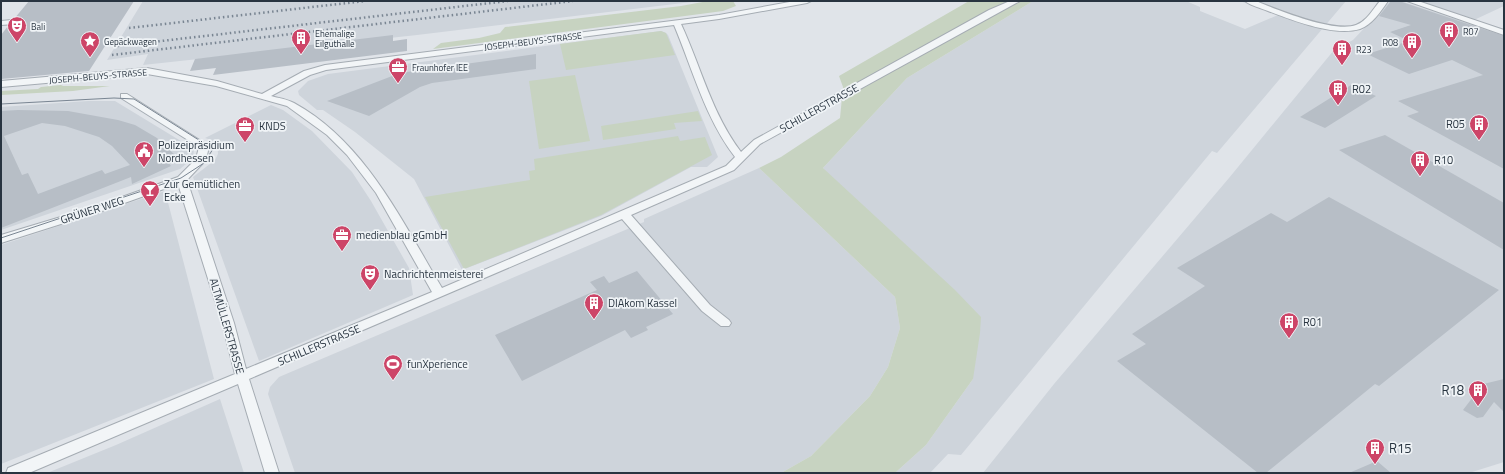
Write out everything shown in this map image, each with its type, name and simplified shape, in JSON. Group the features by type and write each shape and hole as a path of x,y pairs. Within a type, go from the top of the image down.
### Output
{"street":[{"name":"JOSEPH-BEUYS-STRASSE","path":"264,96 307,73 325,68 734,14 807,1"},
{"name":"SCHILLERSTRASSE","path":"13,473 242,378 730,168 757,142 992,12 1016,1"},
{"path":"1249,1 1307,22 1356,28 1364,24 1384,1"},
{"path":"1411,1 1504,33"},
{"path":"1,23 12,22"},
{"path":"676,22 718,126 728,143 740,157"},
{"name":"JOSEPH-BEUYS-STRASSE","path":"1,84 147,71 218,84 290,104 308,116 350,153 380,192 438,294"},
{"path":"124,96 204,146 201,160 182,179"},
{"name":"GRÜNER WEG","path":"1,239 98,209 182,179"},
{"name":"ALTMÜLLERSTRASSE","path":"182,179 228,323 242,378 272,473"},
{"path":"624,214 706,308 725,323"}],"shaded area":[{"path":"143,1 700,1 417,35 143,65 148,54 107,60"},
{"path":"1033,1 1186,1 1200,7 1200,11 1245,29 1278,15 1240,1 1346,1 1217,153 1212,151 961,455 948,454 930,473 895,473 926,445 973,379 823,168 907,78"},
{"path":"1390,1 1401,1 1504,35 1504,462 1469,473 983,473 1054,384 1229,178 1334,50 1353,40"},
{"path":"1417,1 1504,1 1504,6 1474,20"},
{"path":"661,31 668,35 718,157 707,167 691,167 601,216 462,270 414,179 355,132 323,110 317,110 299,95 298,91 308,81 328,74"},
{"path":"88,101 115,101 194,149 193,158 180,169 1,230 1,107"},
{"path":"271,105 283,110 312,131 352,172 371,201 409,268 413,295 259,361 193,177 215,160 218,154 217,142 205,138"},
{"path":"759,168 895,297 900,328 888,367 870,396 811,456 781,473 295,473 268,394 270,387 279,377 644,222 644,219"},
{"path":"165,191 214,379 1,464 1,245"},
{"path":"220,399 244,473 47,473 116,445"}],"green space":[{"path":"708,1 733,1 736,6 723,11 433,49 441,43 479,38 500,33 505,27 681,6"},
{"path":"969,1 1033,1 907,78 823,168 955,290 981,317 973,379 926,445 895,473 781,473 811,456 870,396 888,367 900,328 895,297 759,168 781,157 840,118 843,87 839,76"},
{"path":"661,31 666,33 675,55 566,70 560,44"},
{"path":"575,75 590,141 539,149 529,81"},
{"path":"61,85 110,86 73,91 1,95 1,91 38,89 41,87"},
{"path":"698,111 702,121 674,123 676,129 603,140 601,126"},
{"path":"678,136 680,141 705,137 712,155 601,215 464,269 425,197 530,180 529,171 535,170 534,159"}],"building":[{"path":"29,1 134,1 89,71 1,79 1,35 8,26 16,25 17,22 14,19"},
{"path":"1391,1 1399,1 1504,36 1504,169 1407,116 1419,112 1398,101 1483,75 1452,60 1409,74 1367,54 1409,41 1390,32 1411,25 1379,16"},
{"name":"Ehemalige Eilguthalle","path":"393,35 393,41 407,39 407,51 213,75 216,68 190,71 195,59"},
{"name":"Fraunhofer IEE","path":"536,54 536,69 432,83 420,87 369,116 327,101 400,73"},
{"name":"R02","path":"1351,85 1376,96 1325,128 1300,117"},
{"name":"Polizeipräsidium Nordhessen","path":"1,111 68,111 118,120 135,125 157,138 177,157 167,161 171,166 132,184 131,177 1,228","holes":["42,123 65,126 99,137 112,146 130,165 105,174 102,170 38,194 28,173 22,175 4,136"]},
{"name":"R10","path":"1385,135 1504,203 1504,250 1339,150"},
{"name":"R01","path":"1329,197 1499,290 1379,386 1375,384 1266,473 1258,473 1117,361 1146,344 1132,334 1205,286 1177,268 1271,213 1287,222"},
{"name":"DIAkom Kassel","path":"637,271 673,314 646,327 648,330 631,338 625,330 522,381 495,335 597,290 590,282 604,276 609,283"},
{"path":"1504,379 1504,412 1494,402 1483,417 1477,418 1463,410 1479,389 1475,386"},
{"name":"R15","path":"1377,461 1391,473 1349,473"}],"tram line":[{"path":"1,104 114,98 134,99 213,149 204,163 181,178 1,238"}],"railway":[{"path":"129,28 365,1"},
{"path":"118,46 508,1"},
{"path":"112,55 573,1"}],"place":[{"name":"Bali","path":"17,43"},
{"name":"R07","path":"1449,48"},
{"name":"Ehemalige Eilguthalle","path":"301,55"},
{"name":"Gepäckwagen","path":"90,58"},
{"name":"R08","path":"1412,59"},
{"name":"R23","path":"1342,66"},
{"name":"Fraunhofer IEE","path":"398,84"},
{"name":"R02","path":"1338,106"},
{"name":"R05","path":"1479,141"},
{"name":"KNDS","path":"245,143"},
{"name":"Polizeipräsidium Nordhessen","path":"144,168"},
{"name":"R10","path":"1420,177"},
{"name":"Zur Gemütlichen Ecke","path":"150,207"},
{"name":"medienblau gGmbH","path":"342,252"},
{"name":"Nachrichtenmeisterei","path":"370,291"},
{"name":"DIAkom Kassel","path":"594,320"},
{"name":"R01","path":"1289,339"},
{"name":"funXperience","path":"393,381"},
{"name":"R18","path":"1478,407"},
{"name":"R15","path":"1375,465"}]}
